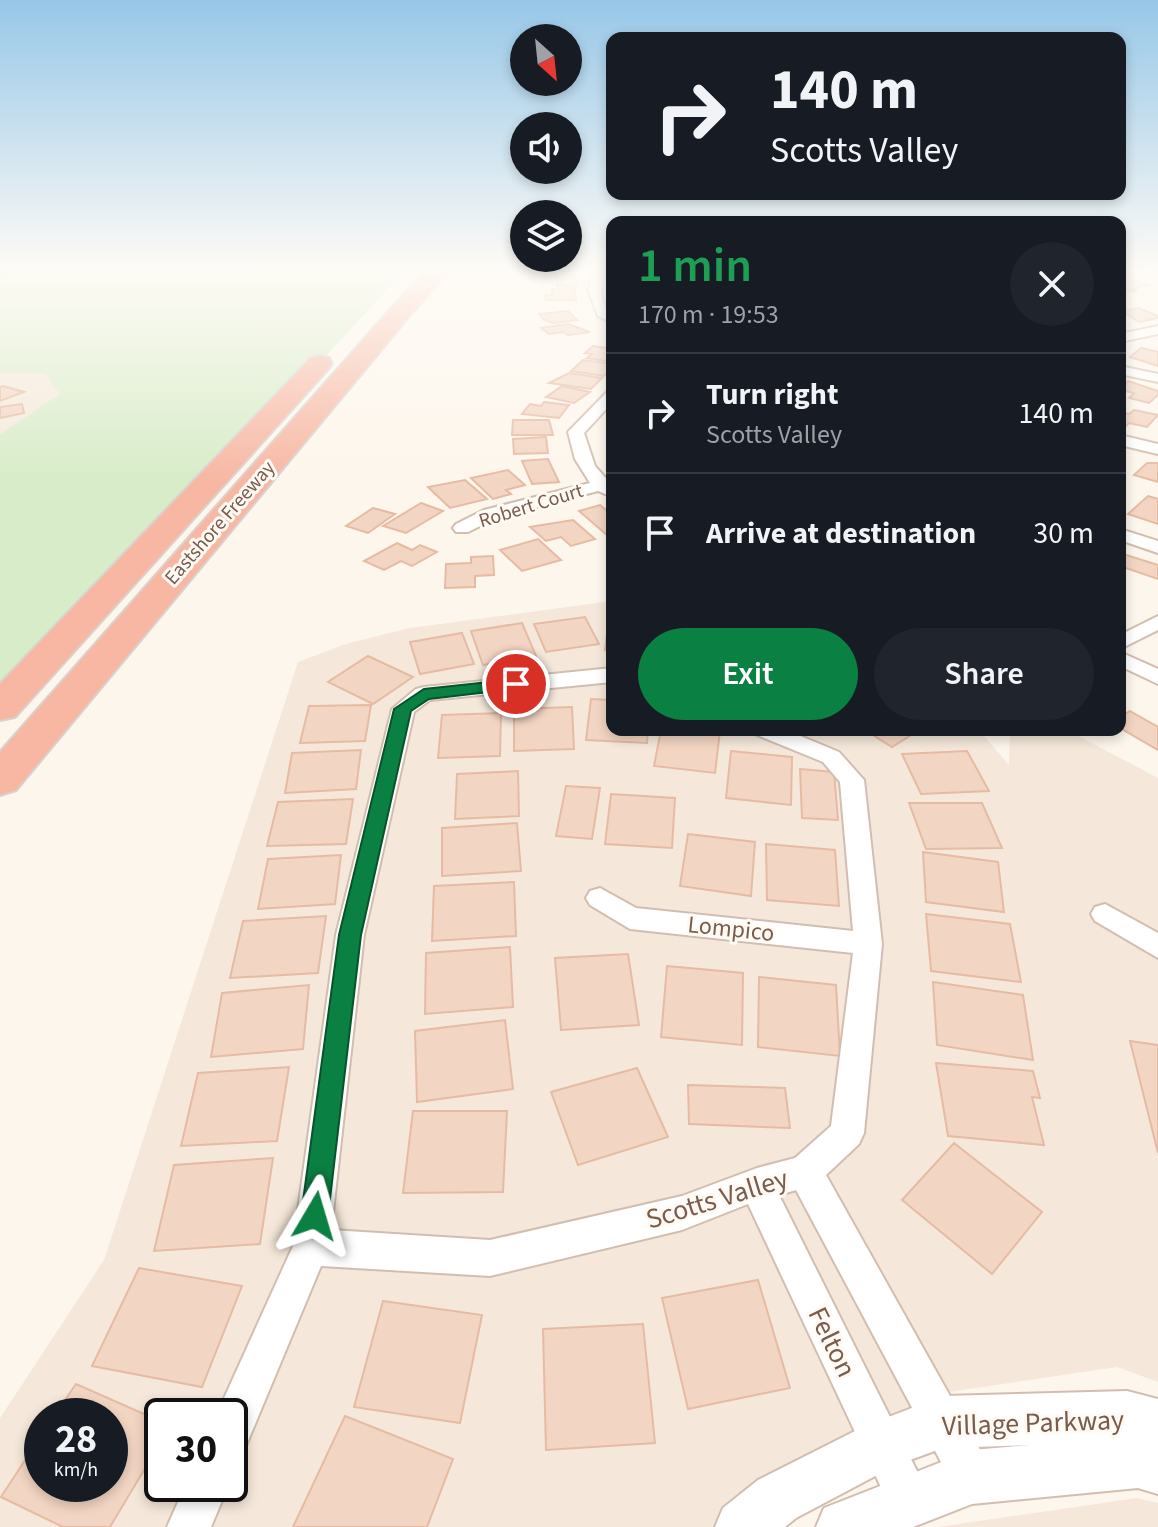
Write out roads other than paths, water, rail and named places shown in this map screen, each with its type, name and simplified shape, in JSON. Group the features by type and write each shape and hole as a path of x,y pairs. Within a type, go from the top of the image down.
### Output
{"highway":[{"name":"Eastshore Freeway","path":"0,708 367,338"},
{"name":"Eastshore Freeway","path":"0,780 378,338"}],"street":[{"path":"1126,371 1158,378"},
{"path":"606,404 576,432 582,460 606,488"},
{"path":"1126,441 1158,449"},
{"name":"Robert Court","path":"462,528 490,514 606,488"},
{"path":"1126,536 1158,547"},
{"path":"1126,640 1158,622"},
{"path":"1126,661 1158,677"},
{"path":"245,1398 311,1247 350,935 403,709 424,694 606,676"},
{"name":"Scotts Valley","path":"311,1247 490,1258 682,1213 757,1184 805,1172 847,1133 868,944 852,780 831,757 780,736"},
{"name":"Lompico","path":"600,898 630,918 868,944"},
{"path":"1105,914 1158,947"},
{"path":"805,1172 972,1477"},
{"name":"Felton","path":"757,1184 909,1500"},
{"name":"Village Parkway","path":"742,1527 777,1499 883,1444 943,1422 1127,1417 1158,1425"},
{"name":"Village Parkway","path":"843,1527 972,1477 1138,1462 1158,1468"},
{"path":"189,1527 200,1502"}]}
